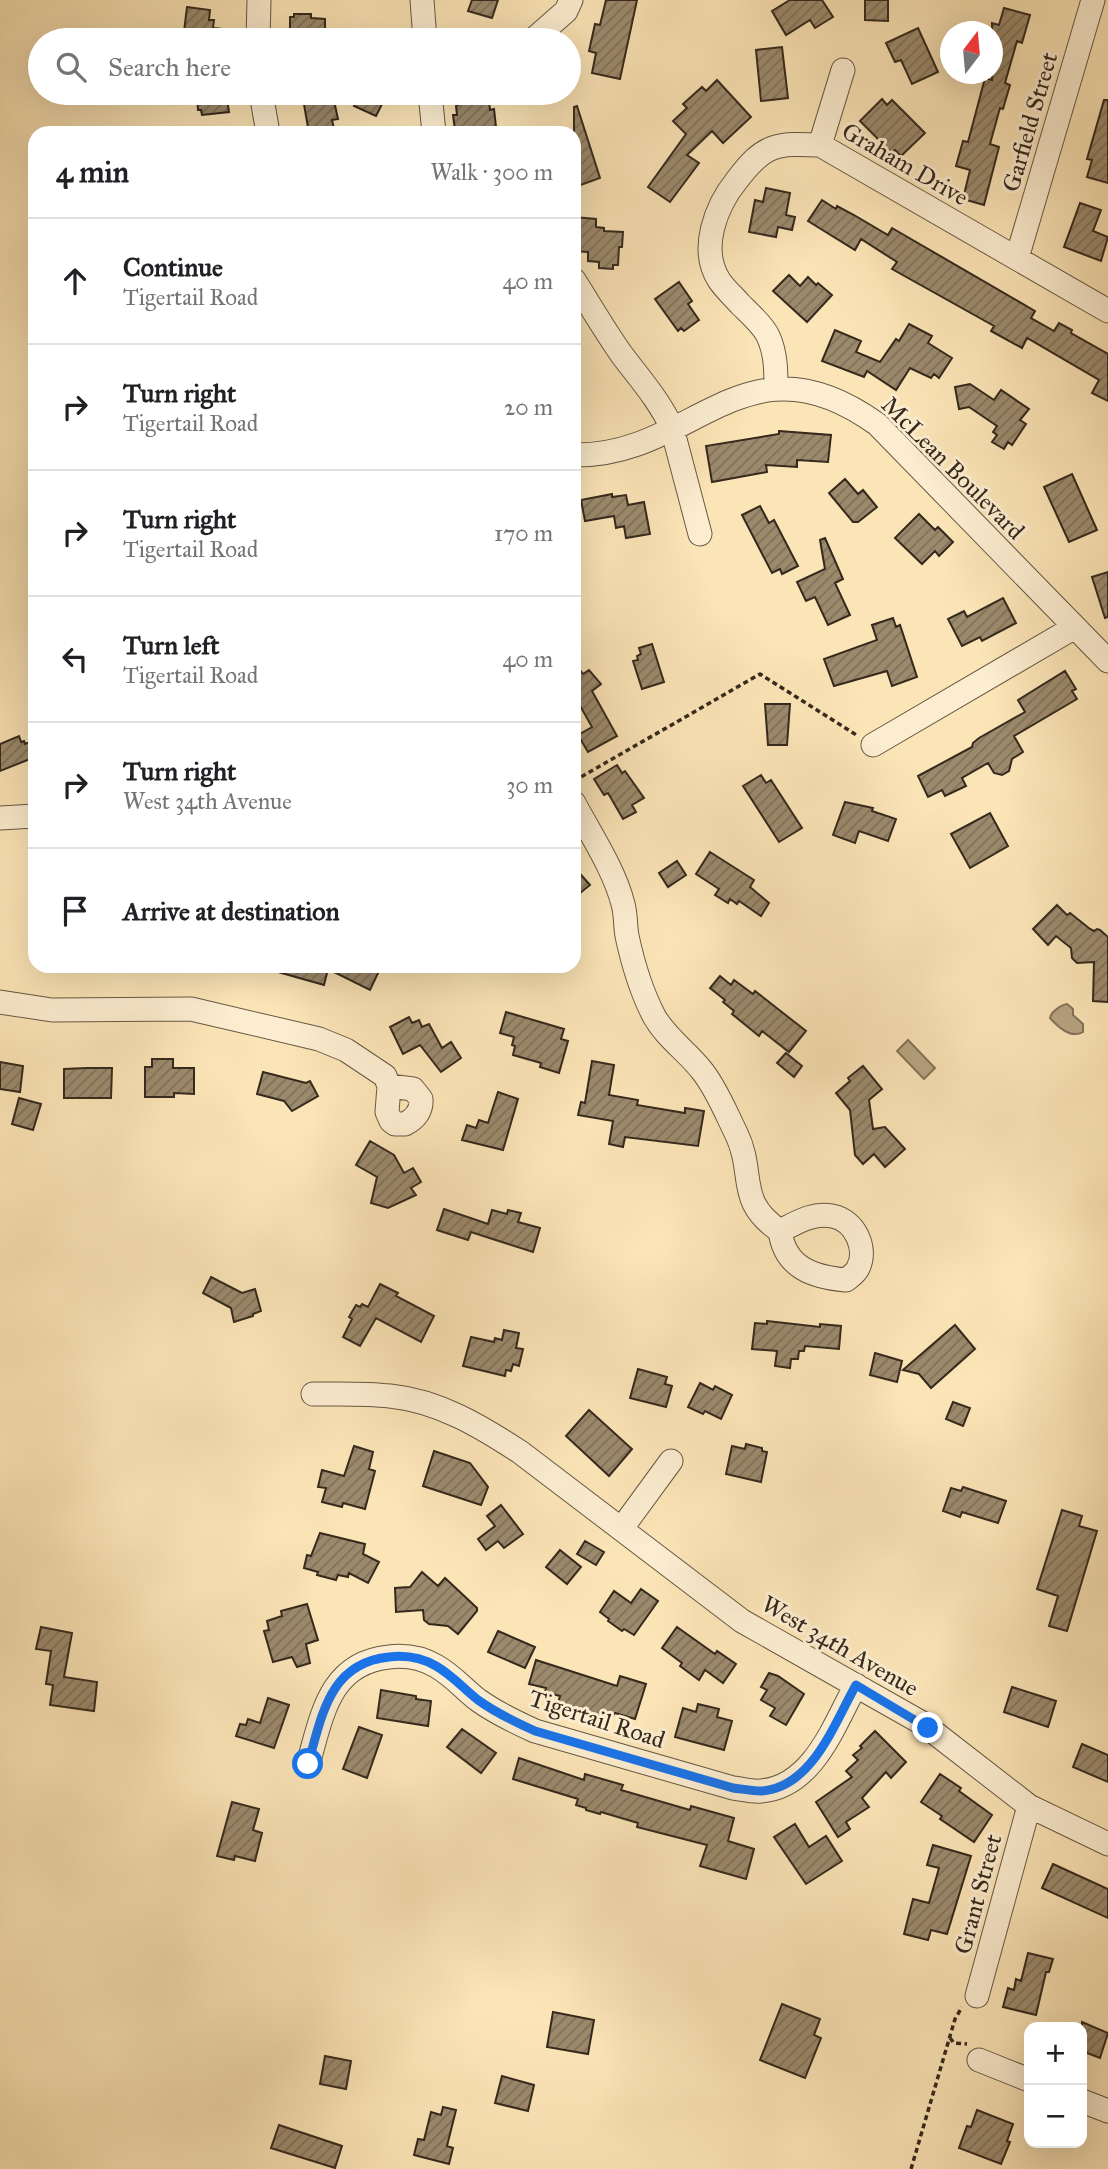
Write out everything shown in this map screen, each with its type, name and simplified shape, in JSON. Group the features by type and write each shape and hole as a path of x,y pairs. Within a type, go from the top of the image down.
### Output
{"street":[{"path":"258,28 259,0"},
{"path":"422,0 424,28"},
{"path":"547,28 566,11 571,0"},
{"name":"Garfield Street","path":"1017,258 1093,0"},
{"path":"820,145 844,70"},
{"path":"263,105 267,126"},
{"path":"431,105 433,126"},
{"name":"Graham Drive","path":"776,389 775,361 768,334 718,279 711,258 710,236 717,212 730,188 747,167 765,150 788,143 820,145 1108,311"},
{"path":"581,292 621,353 652,393 672,428 700,534"},
{"name":"McLean Boulevard","path":"581,455 628,448 743,394 776,389 809,392 841,402 877,424 1108,661"},
{"path":"873,745 1075,627"},
{"path":"0,818 28,816"},
{"path":"581,817 623,904 627,936 640,985 656,1019 703,1072 721,1102 741,1146 750,1197 763,1220 780,1231"},
{"path":"0,1002 52,1010 191,1009 318,1039 346,1050 369,1064 384,1076 389,1086"},
{"name":"West 34th Avenue","path":"313,1394 391,1396 424,1403 485,1429 622,1528 742,1621 922,1723 1029,1806 1108,1844"},
{"path":"622,1528 671,1461"},
{"name":"Tigertail Road","path":"308,1764 331,1693 343,1677 359,1665 377,1658 417,1658 436,1666 478,1700 504,1717 535,1731 733,1788 760,1791 783,1786 801,1775 815,1759 856,1685"},
{"name":"Grant Street","path":"977,1996 1029,1806"},
{"path":"979,2060 1024,2078"},
{"path":"1087,2103 1108,2112"}],"path":[{"path":"581,777 760,674 873,745"},
{"path":"911,2169 955,2019 967,2001 977,1996"}],"shaded area":[{"path":"1067,1004 1073,1009 1073,1015 1083,1024 1083,1032 1069,1033 1050,1018 1052,1013"},
{"path":"908,1040 935,1068 924,1079 897,1051"}],"building":[{"path":"472,0 498,0 492,18 468,11"},
{"path":"606,0 637,0 620,79 592,73 596,53 589,51 595,24 600,25"},
{"path":"790,0 822,0 833,17 815,28 810,20 786,35 772,11"},
{"path":"865,0 888,0 888,21 865,20"},
{"path":"187,7 210,10 209,20 214,20 213,28 184,28"},
{"path":"1004,8 1030,15 1022,43 1017,41 1005,83 1010,85 990,144 999,147 984,205 963,199 970,170 956,166 963,141 968,142 983,84 1003,84 1003,21 1000,21"},
{"path":"294,14 311,14 311,18 325,19 325,28 290,28 290,17 294,17"},
{"path":"918,28 938,72 912,84 901,60 895,62 886,43"},
{"path":"782,47 788,98 761,101 756,50"},
{"path":"717,80 751,117 723,143 712,131 687,155 699,163 670,202 648,187 686,134 673,121 687,108 683,104 702,87 706,91"},
{"path":"882,99 887,105 892,100 925,133 901,156 895,150 892,153 860,121"},
{"path":"1104,100 1108,100 1108,183 1087,177 1092,160 1087,159"},
{"path":"198,105 228,105 229,112 202,115 201,110 198,110"},
{"path":"304,105 335,105 338,119 332,120 333,126 308,126"},
{"path":"354,105 382,105 376,116"},
{"path":"489,105 490,110 494,109 496,126 454,126 453,115 457,115 456,106"},
{"path":"577,106 600,178 581,185 581,126 574,126 574,107"},
{"path":"766,188 790,193 786,215 795,217 792,230 778,227 776,237 749,232 755,200 763,202"},
{"path":"822,200 888,235 892,228 1035,311 1031,318 1054,331 1059,323 1108,354 1108,401 1092,393 1099,380 1027,338 1022,348 991,331 994,326 892,269 897,262 861,239 855,250 808,221"},
{"path":"1080,203 1101,210 1093,231 1108,237 1101,261 1064,247"},
{"path":"581,218 596,219 596,227 604,228 604,231 623,232 618,265 613,265 613,269 599,268 599,262 588,261 588,252 581,252"},
{"path":"789,275 800,286 808,277 832,295 807,322 773,291"},
{"path":"679,282 692,301 688,304 699,320 684,331 681,328 678,331 655,299"},
{"path":"909,324 932,336 928,343 952,358 939,378 934,374 931,378 910,368 896,390 867,371 864,377 822,361 835,330 861,341 856,352 880,362 896,339 899,341"},
{"path":"970,384 994,400 1001,390 1029,409 1020,420 1026,424 1012,445 1008,442 1004,449 992,442 997,435 993,432 997,426 969,407 959,409 955,387"},
{"path":"779,431 831,435 828,462 797,460 797,467 766,465 767,472 712,482 706,446 779,434"},
{"path":"1072,474 1097,530 1069,542 1044,487"},
{"path":"845,479 858,494 863,490 877,507 858,522 853,522 829,493"},
{"path":"612,494 612,497 626,495 628,505 644,502 650,534 626,538 624,526 616,528 614,516 585,521 581,500"},
{"path":"760,506 769,523 774,520 798,566 782,574 780,569 772,573 742,515"},
{"path":"919,514 935,530 938,527 953,542 939,556 935,551 922,564 895,538"},
{"path":"825,538 843,579 835,583 850,615 828,625 815,597 806,601 797,582 825,569 820,540"},
{"path":"1108,572 1108,617 1105,618 1092,577"},
{"path":"1003,598 1016,623 982,641 980,637 962,646 948,619 964,611 967,617"},
{"path":"893,618 896,627 900,625 917,677 892,686 887,671 834,686 824,659 877,640 872,625"},
{"path":"652,644 664,682 642,689 633,661 638,660 637,656 641,654 639,648"},
{"path":"589,670 601,684 592,691 617,736 588,752 581,740 581,733 592,727 581,707 581,671 583,674"},
{"path":"1065,671 1076,689 1072,691 1077,699 1014,736 1023,752 1012,759 1009,771 1002,775 994,773 988,763 962,778 966,786 945,796 942,790 928,797 918,776 972,747 979,738 1025,712 1018,700"},
{"path":"765,704 790,704 787,745 768,745"},
{"path":"19,736 21,742 28,743 28,760 0,771 0,744"},
{"path":"617,765 622,773 625,771 644,798 632,805 636,812 623,819 608,793 604,795 594,779"},
{"path":"761,775 766,783 771,780 802,828 779,842 743,786"},
{"path":"845,802 873,808 872,811 896,819 888,841 859,831 855,843 833,835"},
{"path":"990,813 1008,846 970,868 951,834"},
{"path":"710,852 754,880 750,887 769,903 761,916 739,901 737,904 730,899 728,903 715,895 719,889 696,874"},
{"path":"677,861 686,875 668,887 659,873"},
{"path":"581,875 590,885 581,892"},
{"path":"1057,905 1067,915 1070,913 1090,929 1100,930 1108,937 1108,1002 1093,1001 1094,962 1077,963 1072,958 1071,948 1056,936 1048,945 1033,929"},
{"path":"282,973 327,973 324,985"},
{"path":"336,973 378,973 370,990"},
{"path":"720,976 731,985 734,980 753,994 755,991 806,1031 789,1052 762,1031 759,1036 732,1014 734,1011 723,1002 725,1000 710,988"},
{"path":"506,1012 564,1029 561,1039 568,1041 559,1073 540,1067 541,1063 513,1055 514,1037 500,1033"},
{"path":"409,1017 412,1023 419,1020 422,1027 429,1024 442,1048 451,1042 461,1058 441,1072 420,1045 403,1054 390,1027"},
{"path":"786,1053 802,1066 794,1077 777,1063"},
{"path":"152,1059 173,1059 173,1068 194,1068 194,1094 174,1093 174,1097 145,1097 145,1067 152,1067"},
{"path":"592,1061 614,1065 609,1095 638,1100 637,1105 685,1113 685,1108 704,1111 698,1146 625,1137 623,1147 609,1144 613,1121 578,1115 581,1102 585,1103"},
{"path":"0,1062 23,1066 20,1092 0,1089"},
{"path":"863,1066 882,1089 869,1100 873,1129 885,1127 905,1149 885,1167 874,1154 863,1164 855,1155 850,1110 836,1093 850,1081 848,1078"},
{"path":"112,1068 111,1098 64,1098 64,1069"},
{"path":"263,1072 306,1083 310,1081 318,1096 292,1111 284,1101 257,1094"},
{"path":"498,1092 518,1099 503,1150 462,1140 467,1125 476,1128 479,1120 488,1123"},
{"path":"19,1098 41,1104 33,1130 12,1124"},
{"path":"370,1141 394,1155 404,1173 413,1168 421,1182 411,1188 416,1195 388,1208 371,1203 377,1177 356,1165"},
{"path":"444,1209 488,1224 492,1210 507,1214 508,1210 521,1213 518,1222 540,1228 533,1252 471,1232 468,1240 437,1230"},
{"path":"211,1277 242,1293 255,1289 261,1311 234,1322 231,1308 203,1293"},
{"path":"380,1284 398,1293 396,1296 434,1316 421,1342 376,1318 360,1346 343,1337 356,1305 368,1307"},
{"path":"767,1321 820,1327 820,1324 841,1326 839,1349 805,1346 804,1351 799,1351 798,1359 791,1359 790,1368 775,1366 777,1351 752,1349 755,1323 767,1324"},
{"path":"955,1325 975,1349 931,1388 919,1374 903,1370"},
{"path":"504,1330 519,1333 516,1348 523,1349 519,1366 513,1364 511,1371 506,1370 505,1376 463,1366 471,1337 494,1342 495,1338 502,1340"},
{"path":"875,1353 902,1361 897,1382 870,1375"},
{"path":"638,1369 667,1377 665,1384 672,1386 666,1407 630,1398"},
{"path":"700,1383 713,1390 715,1386 732,1395 721,1419 688,1407"},
{"path":"953,1402 970,1408 963,1426 946,1419"},
{"path":"589,1410 632,1449 609,1476 566,1436"},
{"path":"746,1444 767,1452 761,1482 726,1474 732,1446 745,1449"},
{"path":"354,1446 373,1452 369,1469 375,1471 365,1509 343,1503 342,1507 322,1502 326,1488 318,1487 322,1470 344,1476"},
{"path":"434,1451 470,1463 488,1487 481,1505 423,1486"},
{"path":"963,1487 1006,1501 998,1523 962,1512 960,1517 943,1511 951,1488 961,1491"},
{"path":"501,1505 523,1534 504,1548 498,1541 486,1550 478,1539 495,1526 487,1516"},
{"path":"1062,1510 1082,1516 1079,1526 1097,1531 1067,1631 1049,1626 1058,1596 1037,1589"},
{"path":"320,1533 365,1544 363,1554 379,1562 368,1583 349,1573 348,1577 338,1575 336,1580 304,1568 307,1555 311,1556"},
{"path":"585,1541 604,1552 596,1565 577,1554"},
{"path":"560,1550 581,1567 567,1584 546,1567"},
{"path":"422,1572 438,1586 445,1578 477,1608 458,1634 448,1626 429,1624 424,1620 423,1610 396,1612 395,1588 410,1587"},
{"path":"641,1589 658,1601 634,1635 624,1629 622,1631 600,1612 614,1591 631,1603"},
{"path":"307,1604 318,1640 306,1644 310,1663 297,1667 292,1657 273,1662 264,1631 269,1630 267,1621 282,1616 281,1611"},
{"path":"41,1627 72,1633 64,1677 97,1682 94,1711 50,1705 53,1685 46,1684 51,1651 36,1649"},
{"path":"677,1627 715,1654 717,1651 736,1664 723,1683 705,1670 699,1680 662,1648"},
{"path":"498,1631 535,1647 525,1668 488,1652"},
{"path":"536,1660 617,1686 620,1676 646,1684 635,1719 615,1713 609,1720 557,1707 560,1696 545,1692 546,1688 529,1684"},
{"path":"769,1673 804,1694 786,1725 770,1716 775,1708 761,1700 767,1690 761,1687"},
{"path":"1012,1687 1056,1701 1048,1727 1004,1712"},
{"path":"381,1690 431,1701 428,1726 377,1718"},
{"path":"268,1698 289,1705 274,1748 236,1736 240,1724 246,1725 248,1719 260,1723"},
{"path":"698,1704 719,1709 717,1717 732,1721 724,1750 675,1737 683,1708 696,1712"},
{"path":"359,1727 382,1735 367,1778 343,1769"},
{"path":"462,1729 496,1753 481,1773 447,1747"},
{"path":"875,1731 906,1762 891,1778 886,1772 862,1798 869,1807 846,1822 850,1829 838,1837 816,1802 852,1777 846,1771 858,1760 853,1755"},
{"path":"1082,1744 1108,1755 1108,1782 1073,1767"},
{"path":"519,1758 584,1780 585,1774 623,1785 621,1790 690,1810 691,1806 734,1818 728,1841 754,1849 746,1879 700,1866 707,1845 637,1827 638,1823 601,1812 600,1814 586,1810 576,1805 578,1799 513,1779"},
{"path":"940,1774 992,1815 974,1842 940,1819 942,1816 921,1802"},
{"path":"232,1802 259,1809 253,1830 262,1833 255,1861 235,1856 234,1860 217,1856"},
{"path":"795,1824 809,1847 826,1836 842,1861 806,1884 774,1837"},
{"path":"933,1845 971,1856 947,1934 931,1930 928,1940 904,1934 913,1899 929,1903 939,1868 927,1865"},
{"path":"1053,1864 1108,1889 1108,1918 1042,1888"},
{"path":"1028,1953 1053,1959 1049,1972 1046,1972 1036,2015 1003,2007 1008,1988 1014,1990 1016,1979 1021,1981"},
{"path":"782,2004 820,2019 814,2035 821,2038 805,2078 760,2060"},
{"path":"553,2012 594,2020 588,2054 547,2047"},
{"path":"1087,2024 1108,2033 1100,2058 1087,2053"},
{"path":"325,2056 351,2061 346,2089 320,2084"},
{"path":"502,2076 534,2085 528,2111 495,2103"},
{"path":"443,2107 456,2110 447,2146 453,2148 449,2164 414,2155 418,2139 424,2140 431,2112 441,2115"},
{"path":"977,2110 1013,2124 1007,2141 1010,2142 1001,2164 959,2148 967,2126 971,2127"},
{"path":"279,2125 342,2146 335,2168 271,2148"}],"route":[{"path":"308,1764 324,1710 331,1693 343,1677 359,1665 377,1658 394,1656 417,1658 436,1666 478,1700 504,1717 535,1731 733,1788 760,1791 783,1786 801,1775 815,1759 856,1685 928,1728"}]}
